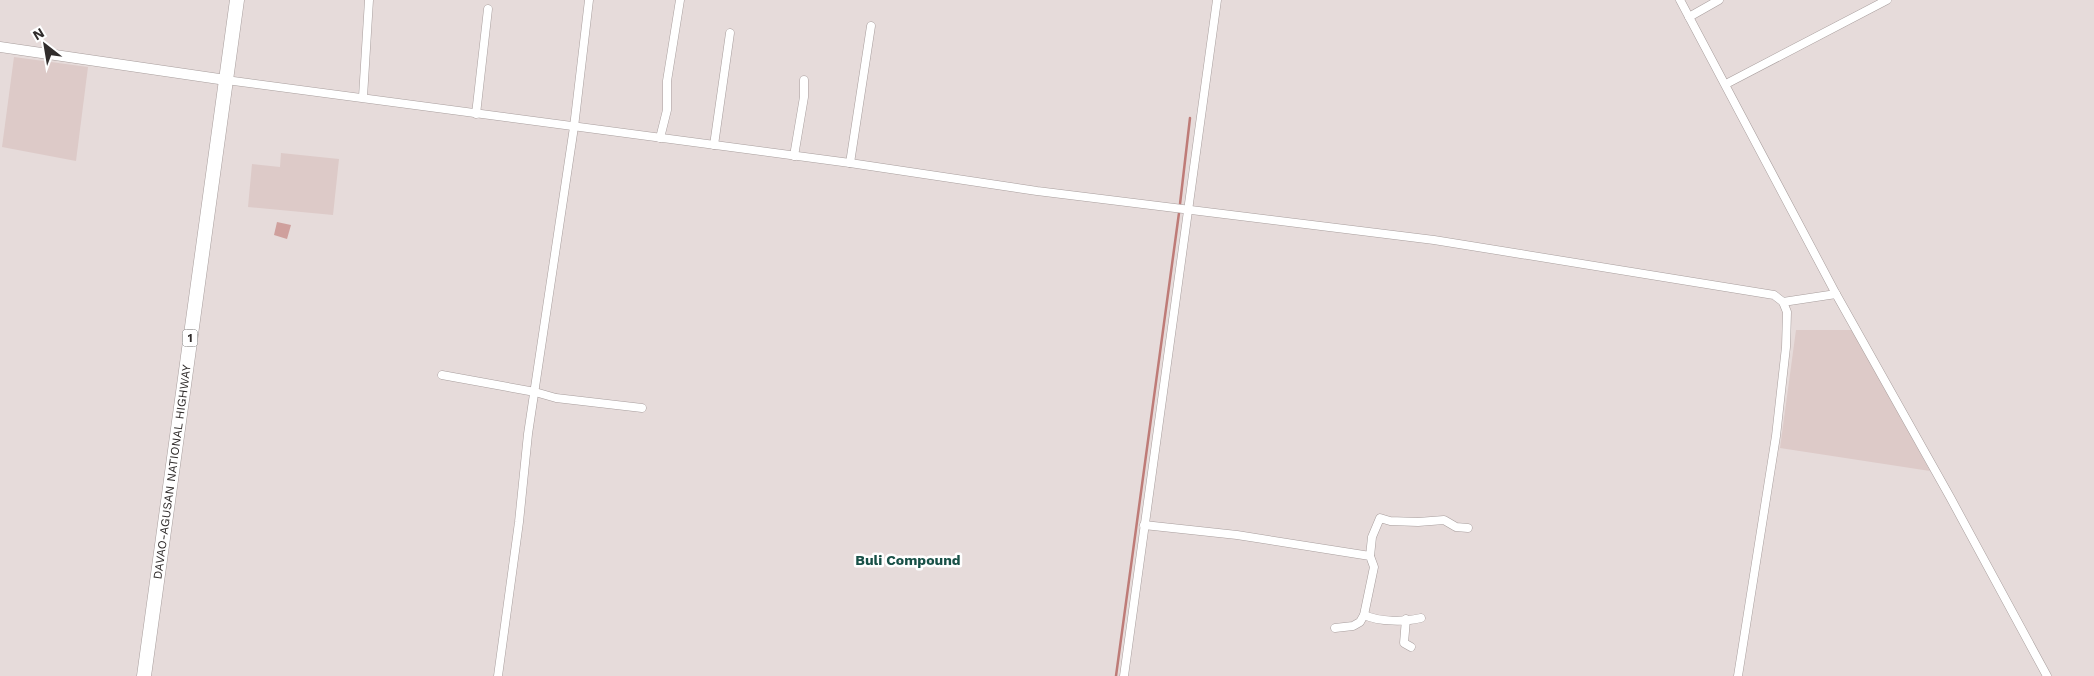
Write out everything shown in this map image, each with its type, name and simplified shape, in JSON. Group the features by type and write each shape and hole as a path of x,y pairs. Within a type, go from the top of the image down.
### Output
{"highway":[{"name":"DAVAO-AGUSAN NATIONAL HIGHWAY","path":"144,676 237,0"}],"street":[{"path":"363,97 369,0"},
{"path":"498,676 535,392 574,127 588,0"},
{"path":"660,138 667,110 667,80 680,0"},
{"path":"1124,676 1217,0"},
{"path":"1680,0 1836,294 1950,497 2047,676"},
{"path":"1690,16 1719,0"},
{"path":"1726,84 1887,0"},
{"path":"476,114 488,8"},
{"path":"850,163 871,26"},
{"path":"714,145 730,33"},
{"path":"0,47 226,80 850,163 1037,191 1434,240 1774,294 1783,302 1787,312 1786,347 1776,436 1738,676"},
{"path":"794,156 804,97 804,80"},
{"path":"1783,302 1836,294"},
{"path":"442,376 535,392 556,398 642,408"},
{"path":"1335,628 1353,626 1360,622 1364,615 1374,567 1370,556 1372,536 1380,518 1390,521 1418,522 1444,520 1456,527 1468,528"},
{"path":"1144,525 1238,535 1370,556"},
{"path":"1364,615 1374,619 1421,618"},
{"path":"1406,619 1404,643 1411,647"}],"shaded area":[{"path":"14,57 88,67 76,161 2,147"},
{"path":"281,153 339,159 333,215 248,207 252,164 280,167"},
{"path":"277,222 291,225 287,239 274,235"},
{"path":"1796,330 1853,330 1930,471 1780,448"}],"waterway":[{"path":"1180,204 1190,118"},
{"path":"1116,676 1179,213"}],"district":[{"name":"Buli Compound","path":"908,560"}]}
